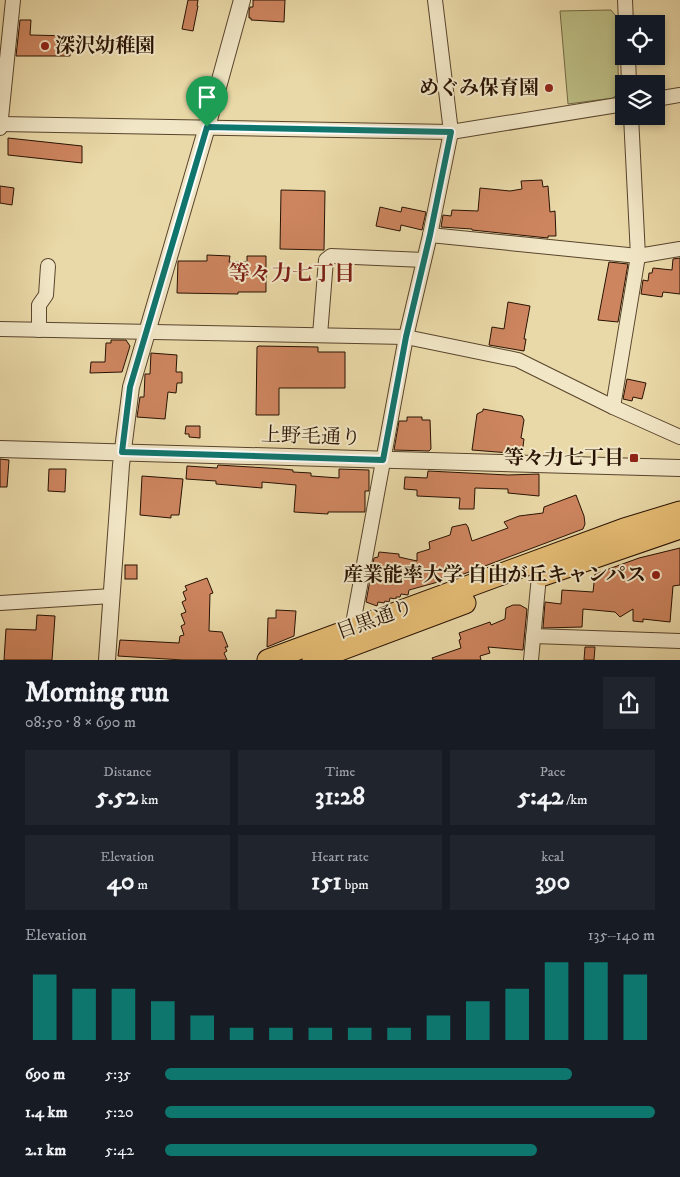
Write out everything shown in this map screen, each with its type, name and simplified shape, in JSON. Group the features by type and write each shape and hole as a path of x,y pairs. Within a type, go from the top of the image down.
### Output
{"main road":[{"name":"目黒通り","path":"268,660 624,530 680,512"},
{"name":"目黒通り","path":"313,660 342,654 539,576 680,528"}],"street":[{"path":"0,128 13,0"},
{"path":"107,660 122,452 130,387 207,127 242,0"},
{"path":"352,629 406,337 430,235 451,132 435,0"},
{"path":"625,0 626,15"},
{"path":"665,97 680,94"},
{"path":"0,124 451,132 615,105"},
{"path":"613,408 638,256 631,125"},
{"path":"430,235 638,256 680,249"},
{"path":"320,335 326,260 330,256 424,260"},
{"path":"39,330 39,305 46,294 48,266"},
{"path":"0,328 406,337 518,360 613,408 680,436"},
{"name":"上野毛通り","path":"0,449 680,468"},
{"path":"531,660 539,576"},
{"path":"0,603 112,596"},
{"path":"534,636 680,641"}],"green space":[{"path":"611,10 615,15 615,65 618,65 618,75 615,75 615,96 613,98 568,104 560,11"}],"building":[{"path":"188,0 198,0 193,31 182,29"},
{"path":"253,0 285,0 284,22 251,20 249,18 249,11 250,7 253,7"},
{"path":"20,20 31,20 30,35 70,36 70,56 16,56"},
{"path":"8,138 82,146 82,163 8,155"},
{"path":"542,180 543,187 548,186 550,212 555,211 556,236 548,236 548,238 441,227 443,215 451,216 452,210 478,211 480,188 510,191 522,189 521,181"},
{"path":"0,186 14,188 12,205 0,203"},
{"path":"281,190 325,191 324,250 280,249"},
{"path":"380,207 401,212 402,207 426,212 422,230 401,225 400,231 376,226"},
{"path":"207,255 230,256 229,262 247,262 247,256 266,256 266,292 238,292 238,294 177,293 178,261 207,261"},
{"path":"680,258 680,294 663,292 662,297 641,294 643,280 648,281 649,273 652,273 653,268 672,270 673,259"},
{"path":"609,262 628,264 618,322 598,320"},
{"path":"508,302 530,306 524,339 526,339 524,351 489,345 492,327 504,329"},
{"path":"111,340 126,340 130,346 122,372 90,373 91,362 105,362 106,343 111,343"},
{"path":"257,347 318,347 318,352 345,352 345,388 279,388 279,415 256,415"},
{"path":"151,353 177,355 176,372 182,372 182,383 177,383 176,393 168,392 165,419 137,417 140,397 144,397 145,374 150,374"},
{"path":"627,379 646,383 642,399 633,397 632,401 623,399"},
{"path":"483,409 522,416 524,420 521,438 524,439 522,454 472,450 477,414 483,411"},
{"path":"407,417 422,417 422,420 430,420 431,449 429,451 394,450 399,421 407,421"},
{"path":"186,426 200,426 200,438 189,437 189,434 185,434"},
{"path":"0,459 9,460 7,487 0,487"},
{"path":"218,465 293,470 293,472 311,473 311,476 339,478 339,469 369,470 369,491 365,491 365,512 328,512 328,514 294,512 296,485 262,482 262,488 216,484 216,481 186,479 187,466 217,468"},
{"path":"49,469 66,469 65,492 48,491"},
{"path":"428,471 508,475 539,474 539,496 508,493 508,489 475,488 474,509 459,509 460,498 417,496 417,490 404,489 405,477 427,478"},
{"path":"142,476 183,479 179,515 171,515 171,518 140,515"},
{"path":"576,495 584,516 585,524 583,529 461,575 461,573 437,579 438,582 409,590 408,595 401,594 396,599 390,598 389,602 378,602 377,606 366,602 374,558 378,557 379,552 399,554 399,557 417,561 417,553 430,549 429,542 450,535 452,527 466,524 472,541 508,528 504,522 519,516 543,513 544,507"},
{"path":"680,548 680,585 673,586 670,622 643,619 643,622 633,621 633,609 620,617 615,612 583,609 582,627 543,628 545,602 561,604 562,590 593,592 595,574 639,558"},
{"path":"125,565 137,565 137,579 125,579"},
{"path":"207,578 213,593 210,594 209,631 222,632 228,647 225,647 227,651 224,653 227,660 183,660 118,656 120,640 179,643 180,636 184,635 181,626 185,624 181,614 186,612 182,602 186,600 183,592 187,590 185,586"},
{"path":"520,605 527,609 523,650 488,647 490,653 480,656 481,660 433,660 432,658 461,648 459,633 490,622 491,625 505,619 506,608"},
{"path":"276,610 296,611 294,636 267,647 268,618 276,618"},
{"path":"37,615 55,616 52,660 4,660 6,629 36,630"},
{"path":"585,647 595,647 594,660 584,660"}],"place":[{"name":"深沢幼稚園","path":"45,46"},
{"name":"めぐみ保育園","path":"549,88"},
{"name":"等々力七丁目","path":"634,458"},
{"name":"産業能率大学 自由が丘キャンパス","path":"656,575"}],"district":[{"name":"等々力七丁目","path":"292,274"}],"route":[{"path":"207,127 451,132 430,235 406,337 383,460 122,452 130,387 207,127"}]}
